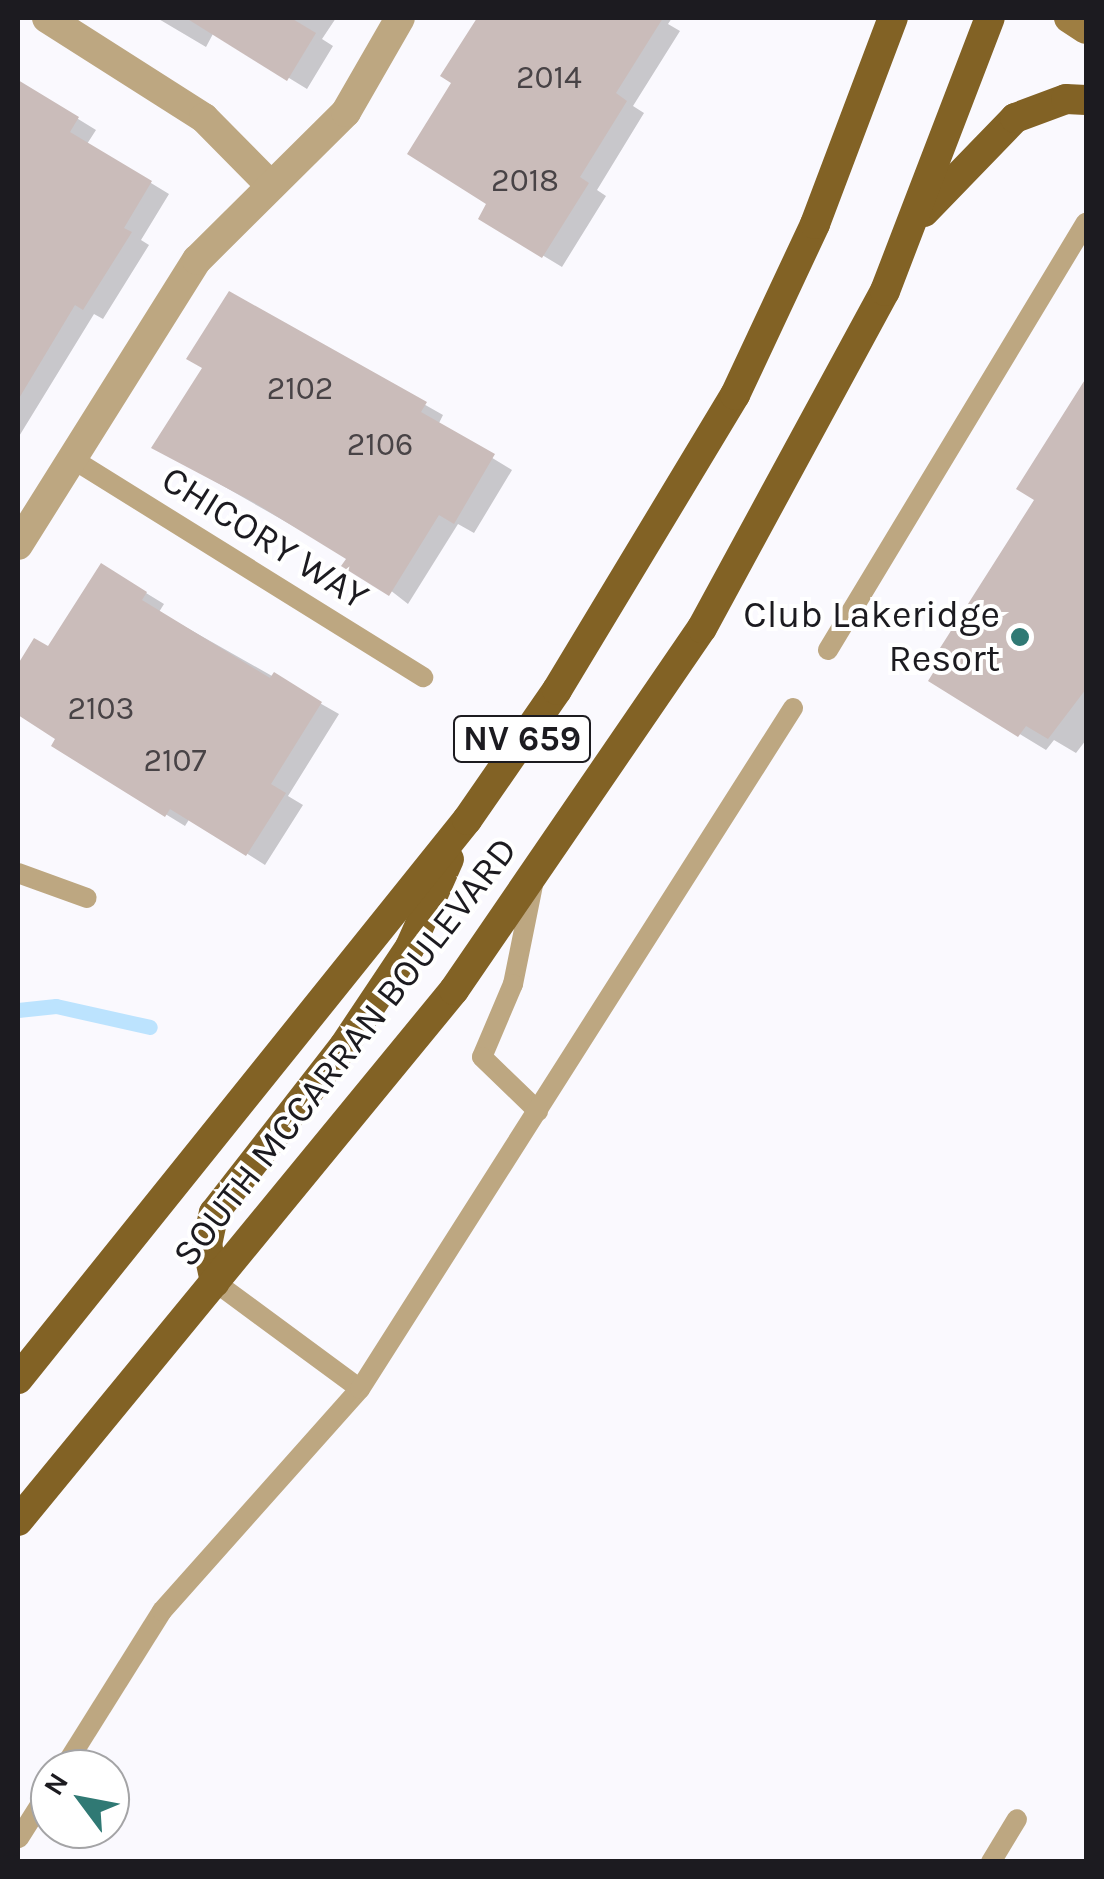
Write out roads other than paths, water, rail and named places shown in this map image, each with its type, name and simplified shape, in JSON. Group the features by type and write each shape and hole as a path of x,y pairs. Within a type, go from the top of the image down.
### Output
{"main road":[{"name":"SOUTH MCCARRAN BOULEVARD","path":"18,1379 466,820 556,690 735,395 815,224 894,18"},
{"name":"SOUTH MCCARRAN BOULEVARD","path":"18,1521 215,1282 534,881 702,628 885,291 990,18"},
{"path":"911,226 1014,118 1066,100 1086,100"},
{"path":"215,1282 207,1244 214,1213 344,1046 410,947 466,820"}],"street":[{"path":"47,18 204,118 271,186"},
{"path":"18,545 197,260 346,112 400,18"},
{"path":"1069,18 1086,29"}],"lane":[{"path":"828,650 1086,223"},
{"name":"CHICORY WAY","path":"71,458 423,677"},
{"path":"76,1749 162,1611 360,1389 794,708"},
{"path":"18,874 86,898"},
{"path":"534,881 513,984 482,1056 538,1111"},
{"path":"215,1282 360,1389"},
{"path":"992,1862 1017,1820"},
{"path":"18,1837 21,1862"}],"waterway":[{"path":"18,1010 56,1006 150,1027"}],"place":[{"name":"Club Lakeridge Resort","path":"1020,637"}]}
